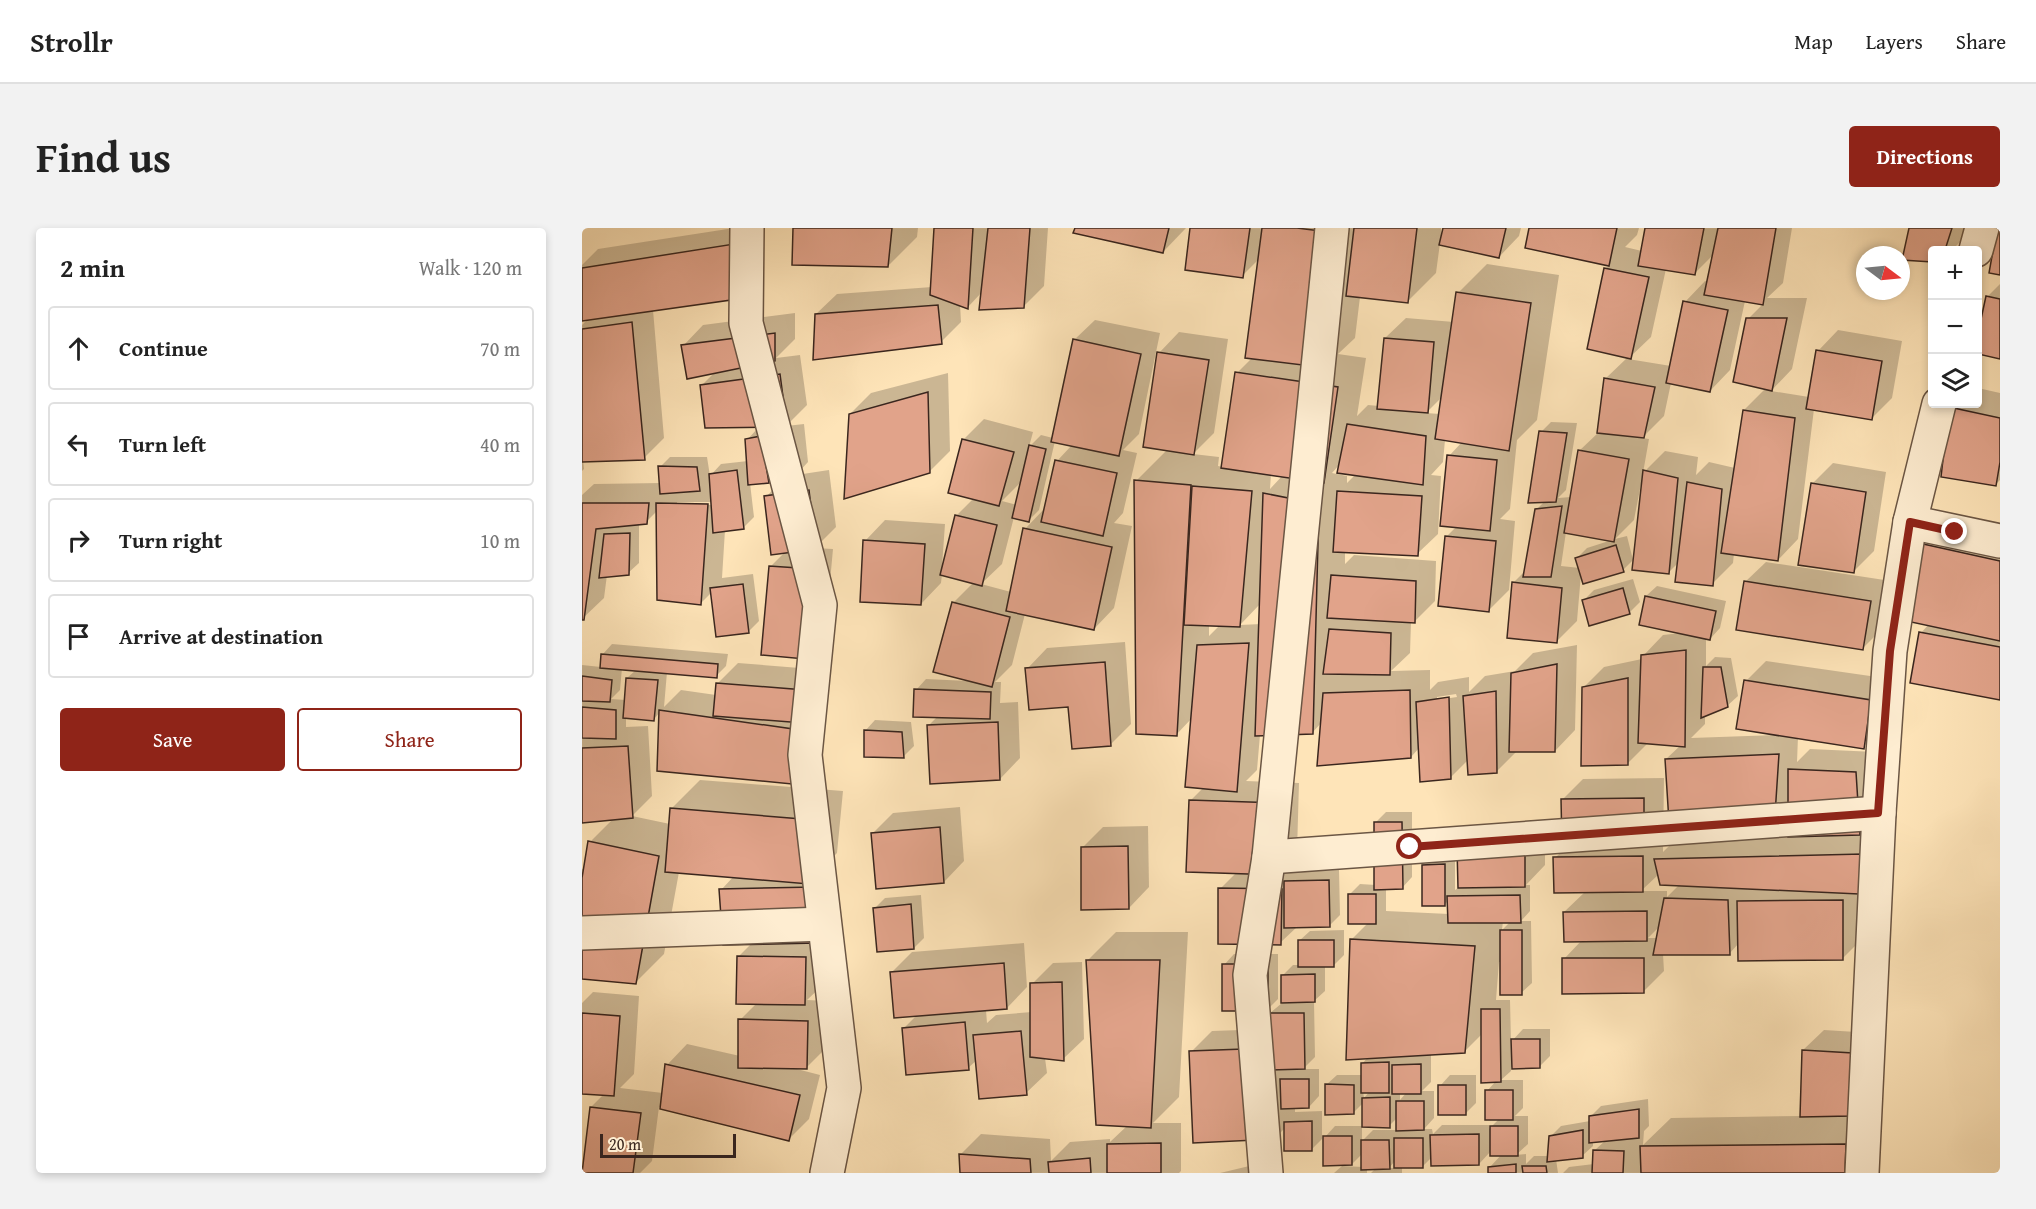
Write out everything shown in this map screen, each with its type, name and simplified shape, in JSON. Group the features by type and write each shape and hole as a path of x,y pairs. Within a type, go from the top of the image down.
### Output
{"street":[{"path":"747,228 746,323 820,605 805,755 844,1088 826,1173"},
{"path":"1266,1173 1250,975 1269,857 1332,228"},
{"path":"1977,246 1982,228"},
{"path":"1862,1173 1878,813 1890,651 1910,522 1938,408"},
{"path":"1910,522 2000,541"},
{"path":"1269,857 1878,813"},
{"path":"582,933 824,924"}],"building":[{"path":"793,228 892,228 888,267 792,265"},
{"path":"934,228 973,228 968,309 930,295"},
{"path":"988,228 1030,228 1024,308 979,310"},
{"path":"1075,228 1169,228 1163,253 1073,233"},
{"path":"1190,228 1250,228 1243,278 1185,270"},
{"path":"1262,228 1297,228 1344,234 1327,368 1245,358"},
{"path":"1354,228 1417,228 1408,303 1346,296"},
{"path":"1443,228 1506,228 1499,258 1439,245"},
{"path":"1529,228 1617,228 1609,266 1525,248"},
{"path":"1645,228 1704,228 1695,275 1638,266"},
{"path":"1718,228 1776,228 1763,305 1704,295"},
{"path":"1909,228 1952,228 1946,246 1928,246 1928,262 1910,261 1910,246 1905,246"},
{"path":"1997,228 2000,228 2000,275 1989,273"},
{"path":"734,244 738,299 582,321 582,268"},
{"path":"1604,268 1649,277 1631,359 1587,349"},
{"path":"1456,292 1531,303 1509,451 1435,439"},
{"path":"1986,296 2000,299 2000,359 1982,355 1982,314"},
{"path":"1683,301 1728,310 1710,392 1666,383"},
{"path":"938,305 942,344 813,360 815,314"},
{"path":"1746,318 1787,318 1772,391 1733,382"},
{"path":"632,322 645,460 582,462 582,329"},
{"path":"775,333 775,361 687,379 681,345"},
{"path":"1384,338 1434,342 1428,413 1377,409"},
{"path":"1073,339 1141,354 1119,456 1051,442"},
{"path":"1816,350 1882,361 1872,420 1806,409"},
{"path":"1157,352 1209,360 1194,455 1143,447"},
{"path":"1235,372 1338,387 1324,483 1221,468"},
{"path":"780,374 787,427 705,428 700,385"},
{"path":"1604,378 1655,387 1644,438 1597,433"},
{"path":"928,392 930,473 844,499 849,414"},
{"path":"1949,408 2000,418 2000,462 1996,486 1941,477"},
{"path":"1743,410 1795,418 1778,561 1721,553"},
{"path":"1347,424 1426,436 1423,485 1337,473"},
{"path":"1539,431 1567,433 1556,502 1528,503"},
{"path":"761,436 769,483 748,485 745,439"},
{"path":"962,439 1014,452 999,506 948,493"},
{"path":"1029,445 1046,449 1029,522 1012,518"},
{"path":"1578,450 1629,459 1614,542 1564,533"},
{"path":"1447,455 1497,460 1490,531 1440,526"},
{"path":"1055,460 1117,473 1103,536 1041,522"},
{"path":"658,466 697,467 700,491 660,494"},
{"path":"737,470 744,529 713,533 709,474"},
{"path":"1643,470 1678,478 1669,574 1632,570"},
{"path":"1134,480 1191,485 1177,736 1136,734"},
{"path":"1687,482 1722,489 1713,586 1675,582"},
{"path":"1811,483 1866,492 1854,573 1798,565"},
{"path":"1192,486 1252,491 1240,627 1184,625"},
{"path":"809,490 816,549 771,555 764,496"},
{"path":"1337,491 1422,496 1418,556 1333,552"},
{"path":"1263,493 1319,504 1313,734 1255,736"},
{"path":"582,503 649,503 647,524 596,529 584,620 582,620"},
{"path":"656,503 708,504 701,605 657,600"},
{"path":"1562,506 1551,577 1523,577 1535,509"},
{"path":"955,515 997,525 982,586 940,575"},
{"path":"1023,528 1112,547 1094,630 1006,611"},
{"path":"630,533 629,575 599,578 604,534"},
{"path":"1445,536 1496,541 1489,612 1438,606"},
{"path":"863,540 925,544 921,605 860,602"},
{"path":"1914,542 2000,561 2000,641 1897,619"},
{"path":"1616,545 1624,572 1583,584 1575,558"},
{"path":"769,566 813,569 805,659 761,655"},
{"path":"1331,575 1416,581 1415,623 1327,618"},
{"path":"1744,581 1871,601 1863,650 1736,630"},
{"path":"1512,582 1562,588 1557,643 1507,638"},
{"path":"743,584 749,633 716,637 710,588"},
{"path":"1623,588 1630,614 1589,626 1582,600"},
{"path":"1645,596 1716,611 1710,640 1639,625"},
{"path":"952,602 1010,617 992,687 933,672"},
{"path":"1329,629 1391,633 1390,675 1323,674"},
{"path":"1919,632 2000,647 2000,700 1910,683"},
{"path":"1249,643 1237,792 1185,787 1197,645"},
{"path":"1686,650 1685,747 1638,743 1641,655"},
{"path":"601,654 718,664 717,678 600,668"},
{"path":"1105,662 1111,746 1072,749 1068,707 1029,710 1025,668"},
{"path":"1557,664 1555,752 1509,752 1511,673"},
{"path":"1703,667 1721,667 1728,707 1701,718"},
{"path":"582,676 612,680 610,702 582,701"},
{"path":"626,678 658,680 654,721 623,718"},
{"path":"1628,678 1628,765 1581,766 1582,687"},
{"path":"1744,680 1871,700 1864,749 1736,729"},
{"path":"716,683 805,690 803,723 713,716"},
{"path":"914,689 991,692 990,719 913,717"},
{"path":"1410,690 1411,758 1317,766 1323,693"},
{"path":"1496,691 1497,773 1468,775 1463,696"},
{"path":"1449,697 1451,779 1420,782 1416,702"},
{"path":"582,707 616,710 616,739 582,738"},
{"path":"659,710 800,730 792,784 657,771"},
{"path":"998,722 1000,780 930,784 927,725"},
{"path":"864,730 902,732 904,758 864,757"},
{"path":"628,746 633,818 582,823 582,748"},
{"path":"1779,754 1774,830 1669,822 1665,759"},
{"path":"1788,769 1856,772 1860,835 1788,837"},
{"path":"1644,798 1644,844 1562,845 1561,799"},
{"path":"1189,800 1279,803 1277,875 1186,872"},
{"path":"670,808 814,820 809,884 665,872"},
{"path":"1374,822 1402,822 1403,889 1374,890"},
{"path":"940,827 944,883 876,889 871,833"},
{"path":"588,841 659,856 636,984 582,979 582,878"},
{"path":"1128,846 1129,909 1081,910 1081,847"},
{"path":"1457,848 1525,848 1525,887 1458,888"},
{"path":"1863,854 1859,894 1660,885 1654,859"},
{"path":"1643,856 1643,892 1554,893 1553,857"},
{"path":"1445,864 1445,906 1422,906 1422,865"},
{"path":"1329,880 1330,927 1284,928 1284,881"},
{"path":"815,887 817,943 723,945 719,889"},
{"path":"1218,888 1282,889 1281,945 1218,944"},
{"path":"1348,894 1376,894 1376,924 1348,924"},
{"path":"1520,895 1521,923 1448,923 1447,896"},
{"path":"1664,898 1728,900 1730,955 1653,955"},
{"path":"1843,900 1843,960 1738,961 1737,901"},
{"path":"911,904 914,949 877,952 873,908"},
{"path":"1647,911 1647,941 1564,942 1563,912"},
{"path":"1500,930 1522,930 1522,995 1500,995"},
{"path":"1350,939 1475,946 1465,1053 1346,1060"},
{"path":"1298,940 1334,940 1334,967 1298,967"},
{"path":"737,956 806,957 805,1005 736,1004"},
{"path":"1562,958 1644,958 1644,993 1562,994"},
{"path":"1086,960 1160,960 1151,1128 1096,1125"},
{"path":"1004,963 1007,1009 894,1018 890,972"},
{"path":"1222,964 1268,964 1268,1011 1222,1011"},
{"path":"1315,974 1315,1002 1281,1003 1281,975"},
{"path":"1062,982 1064,1061 1030,1057 1030,983"},
{"path":"1481,1009 1500,1009 1501,1082 1481,1083"},
{"path":"582,1013 620,1016 614,1096 582,1094"},
{"path":"1269,1013 1304,1013 1305,1069 1269,1070"},
{"path":"738,1019 808,1021 807,1069 738,1068"},
{"path":"965,1022 969,1070 906,1075 902,1028"},
{"path":"1021,1031 1027,1095 979,1099 973,1035"},
{"path":"1511,1039 1540,1039 1540,1068 1512,1069"},
{"path":"1272,1048 1275,1139 1193,1143 1189,1051"},
{"path":"1802,1050 1853,1053 1851,1116 1800,1117"},
{"path":"1389,1062 1389,1093 1361,1093 1361,1063"},
{"path":"665,1064 800,1095 789,1141 660,1109"},
{"path":"1421,1064 1421,1094 1392,1094 1392,1065"},
{"path":"1280,1079 1309,1079 1309,1108 1281,1109"},
{"path":"1325,1084 1354,1085 1354,1114 1325,1115"},
{"path":"1438,1085 1466,1085 1466,1115 1438,1115"},
{"path":"1485,1090 1513,1090 1513,1120 1485,1120"},
{"path":"1390,1097 1390,1128 1362,1127 1362,1098"},
{"path":"1396,1101 1424,1101 1424,1130 1396,1131"},
{"path":"590,1107 641,1113 633,1173 582,1173"},
{"path":"1639,1109 1639,1138 1589,1143 1589,1116"},
{"path":"1312,1121 1312,1151 1284,1151 1284,1122"},
{"path":"1490,1126 1518,1126 1518,1156 1490,1156"},
{"path":"1583,1130 1583,1158 1547,1162 1549,1136"},
{"path":"1479,1134 1479,1165 1431,1166 1430,1135"},
{"path":"1323,1136 1352,1136 1352,1165 1323,1166"},
{"path":"1394,1138 1423,1138 1423,1168 1394,1168"},
{"path":"1361,1140 1389,1140 1390,1169 1361,1170"},
{"path":"1161,1143 1161,1173 1107,1173 1107,1144"},
{"path":"1846,1144 1845,1173 1641,1173 1640,1146"},
{"path":"1593,1150 1624,1151 1623,1173 1592,1173"},
{"path":"959,1154 1030,1159 1031,1173 960,1173"},
{"path":"1090,1158 1091,1173 1049,1173 1048,1162"},
{"path":"1516,1164 1516,1173 1488,1173 1488,1167"},
{"path":"1522,1166 1546,1166 1547,1173 1523,1173"}],"route":[{"path":"1410,847 1878,813 1890,651 1910,522 1955,532"}]}
